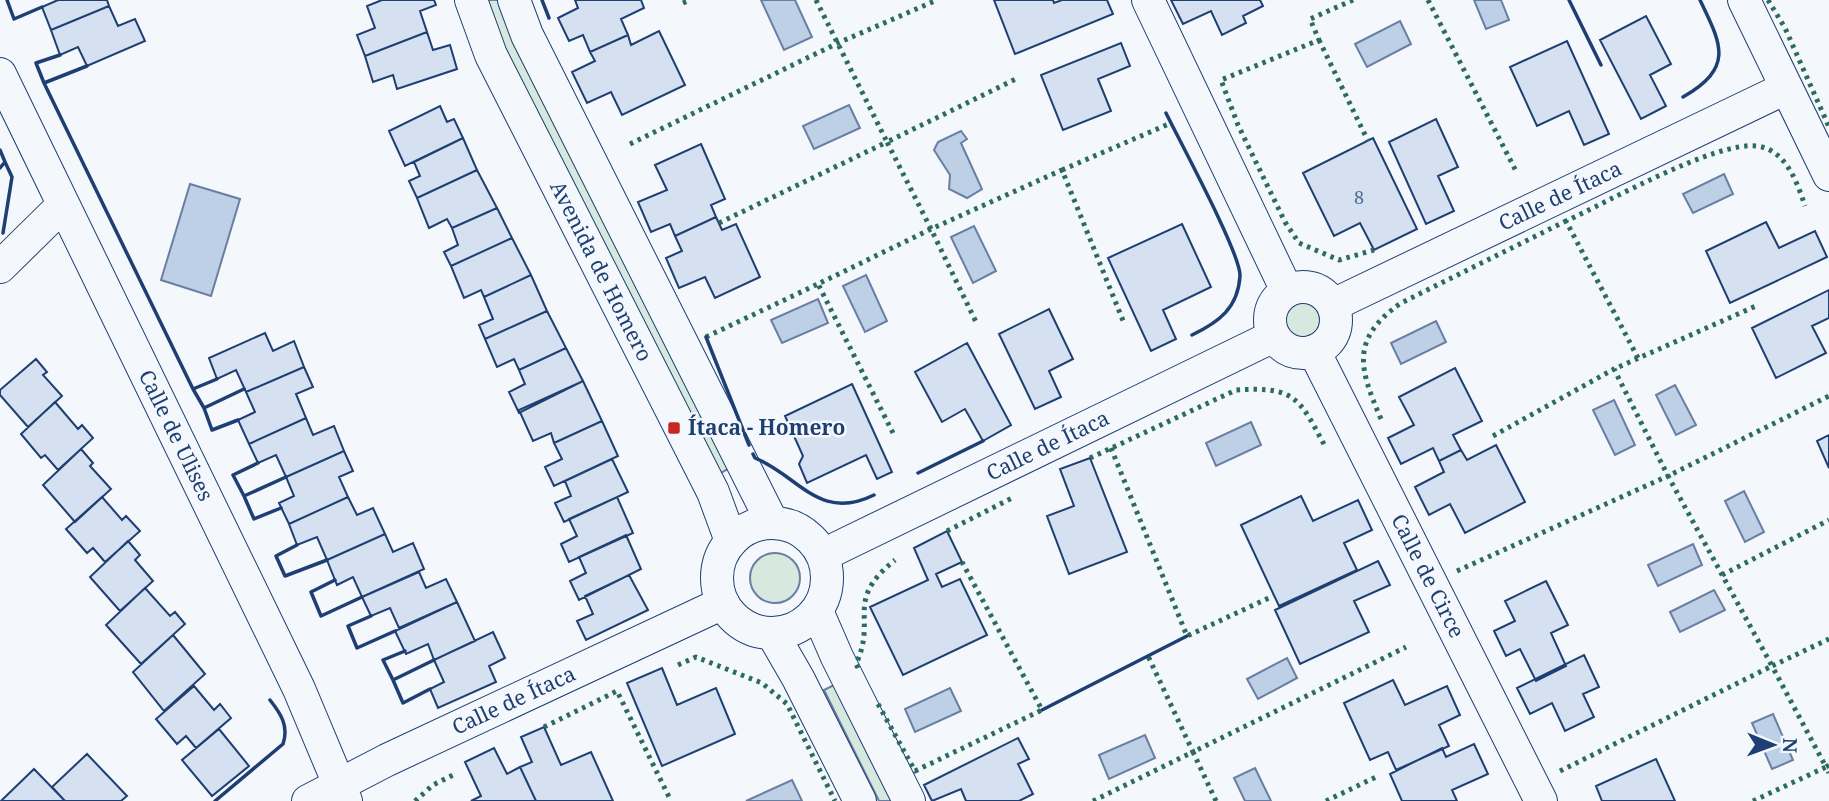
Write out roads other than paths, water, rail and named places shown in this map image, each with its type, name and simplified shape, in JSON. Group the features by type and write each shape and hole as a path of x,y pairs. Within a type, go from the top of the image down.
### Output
{"street":[{"name":"Avenida de Homero","path":"471,0 491,55 713,492 731,541"},
{"name":"Avenida de Homero","path":"514,0 527,34 772,522"},
{"path":"1148,0 1287,291"},
{"path":"1744,0 1829,175"},
{"name":"Calle de Ulises","path":"0,74 299,689 343,793"},
{"name":"Calle de Ítaca","path":"1334,305 1388,282 1786,88"},
{"path":"0,267 62,206"},
{"path":"1308,287 1327,296 1334,305 1334,332 1323,347 1314,351 1296,352 1280,344 1274,336 1271,326 1273,306 1287,291 1308,287"},
{"name":"Calle de Ítaca","path":"822,555 1274,336"},
{"name":"Calle de Circe","path":"1314,351 1541,801"},
{"path":"772,522 802,531 814,542 822,555 827,583 817,611 805,623 789,631 772,633 743,625 723,603 717,587 722,554 731,541 743,530 772,522"},
{"name":"Calle de Ítaca","path":"309,801 343,793 723,603"},
{"path":"817,611 909,801"},
{"path":"772,633 860,801"}],"water":[{"path":"761,0 795,0 812,37 784,50"},
{"path":"1474,0 1501,0 1509,20 1486,29"},
{"path":"1400,21 1411,44 1367,67 1355,44"},
{"path":"849,105 860,128 814,149 803,126"},
{"path":"961,131 967,139 961,143 982,189 967,198 949,189 950,175 934,150 938,142"},
{"path":"1724,174 1733,194 1693,213 1683,194"},
{"path":"190,184 240,199 211,296 161,280"},
{"path":"974,226 996,271 973,283 951,237"},
{"path":"866,275 887,321 865,332 843,286"},
{"path":"818,299 828,323 782,343 771,320"},
{"path":"1436,321 1446,342 1401,364 1391,343"},
{"path":"1675,385 1696,425 1676,435 1656,395"},
{"path":"1614,400 1635,445 1615,455 1593,410"},
{"path":"1251,422 1261,445 1216,466 1206,443"},
{"path":"1744,491 1764,532 1745,542 1725,501"},
{"path":"1693,544 1702,565 1658,586 1648,565"},
{"path":"1714,590 1725,610 1680,632 1670,612"},
{"path":"1287,658 1297,678 1258,699 1247,679"},
{"path":"950,688 961,711 915,732 905,709"},
{"path":"1773,714 1793,760 1772,769 1752,723"},
{"path":"1145,735 1155,758 1109,779 1099,755"},
{"path":"1255,768 1271,801 1245,801 1234,778"},
{"path":"792,780 802,801 746,801"}],"place":[{"name":"Ítaca - Homero","path":"674,428"}]}
